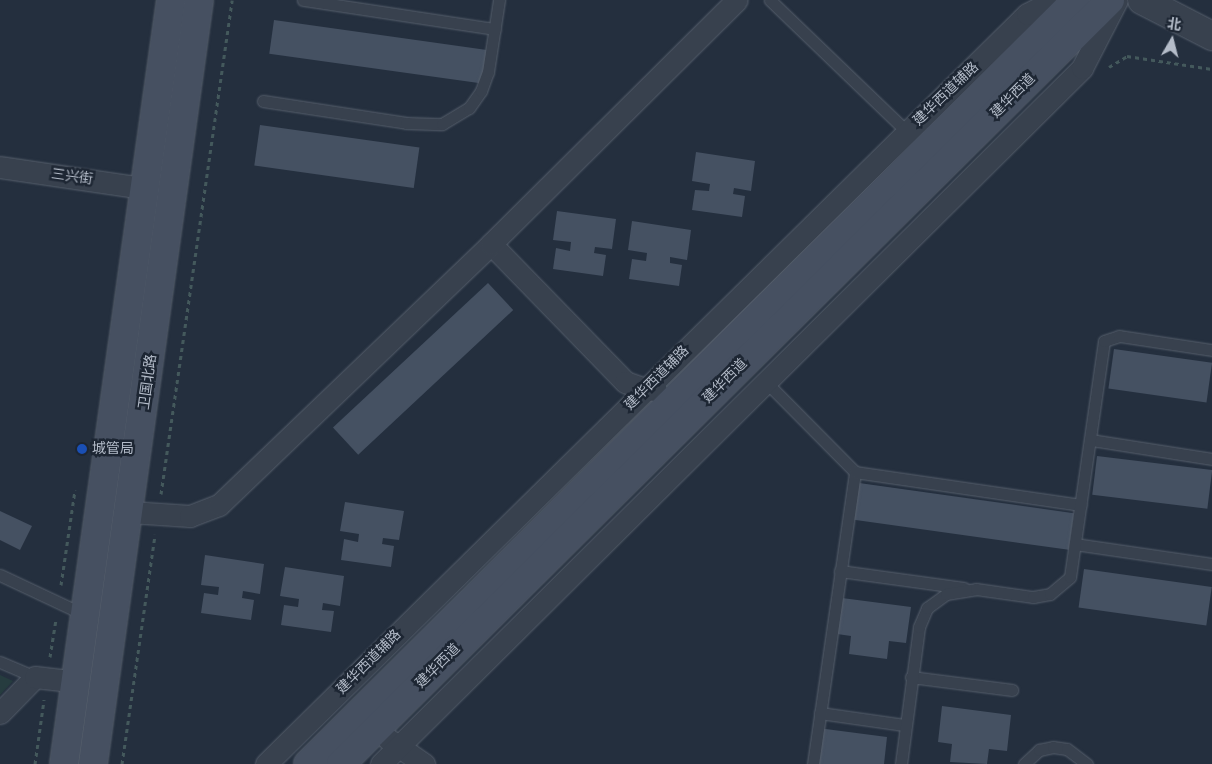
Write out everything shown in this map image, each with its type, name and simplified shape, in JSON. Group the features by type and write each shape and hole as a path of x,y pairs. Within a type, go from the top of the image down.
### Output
{"main road":[{"path":"64,764 78,682 143,188 171,0"},
{"name":"卫国北路","path":"93,764 130,512 199,0"},
{"name":"建华西道","path":"308,764 1076,0"},
{"name":"建华西道","path":"341,764 373,730 1110,0"}],"street":[{"path":"130,512 190,516 219,504 491,244 737,0"},
{"name":"建华西道辅路","path":"266,764 1027,14 1055,0"},
{"path":"396,757 766,382 1082,68 1117,0"},
{"path":"1142,0 1212,36"},
{"name":"三兴街","path":"0,166 143,188"},
{"path":"491,244 625,382 645,389 684,390"},
{"path":"0,713 35,676 78,682"},
{"path":"373,730 396,757 424,764"}],"lane":[{"path":"303,0 495,28"},
{"path":"263,101 406,123 442,124 469,108 481,91 488,72 499,0"},
{"path":"770,0 907,132"},
{"path":"840,571 1033,597 1050,594 1070,577 1104,341 1119,336 1212,350"},
{"path":"766,382 855,472 1081,504"},
{"path":"1091,440 1212,459"},
{"path":"813,764 855,472"},
{"path":"1076,544 1212,564"},
{"path":"0,575 86,616"},
{"path":"900,764 919,626 927,608 946,594 976,590"},
{"path":"0,662 35,676"},
{"path":"911,677 1012,690"},
{"path":"820,713 904,725"},
{"path":"1024,764 1039,750 1053,747 1067,749 1087,764"}],"path":[{"path":"122,764 232,0"},
{"path":"1106,69 1127,56 1212,69"}],"green space":[{"path":"0,675 13,681 0,695"}],"building":[{"path":"274,20 487,50 482,84 269,54"},
{"path":"260,125 419,147 414,188 254,166"},
{"path":"696,152 755,161 751,191 734,188 733,194 745,196 742,217 692,210 695,190 709,191 710,184 692,181"},
{"path":"557,211 616,219 612,249 595,247 594,253 606,255 603,276 553,269 556,248 570,251 571,242 553,240"},
{"path":"632,221 691,230 687,260 670,257 670,263 682,265 679,286 629,279 632,259 646,261 647,253 628,250"},
{"path":"488,283 513,310 358,455 333,428"},
{"path":"1114,349 1212,363 1206,402 1108,389"},
{"path":"1097,456 1212,470 1207,509 1092,495"},
{"path":"852,482 1074,513 1069,550 847,519"},
{"path":"345,502 404,511 399,540 383,538 382,544 394,546 391,567 341,560 344,539 358,542 359,534 340,531"},
{"path":"0,511 32,526 20,550 0,540"},
{"path":"205,555 264,564 260,594 243,591 242,598 254,600 251,620 201,613 204,593 218,595 219,587 201,585"},
{"path":"285,567 344,576 340,606 323,603 322,610 334,611 331,632 281,625 284,605 298,607 299,599 280,596"},
{"path":"1084,569 1212,587 1206,626 1079,608"},
{"path":"842,598 911,607 906,643 889,641 887,659 849,654 851,636 837,634"},
{"path":"942,706 1011,715 1007,751 989,749 987,764 950,762 952,744 938,742"},
{"path":"818,728 887,737 884,764 814,764"}],"place":[{"name":"城管局","path":"82,449"}]}
